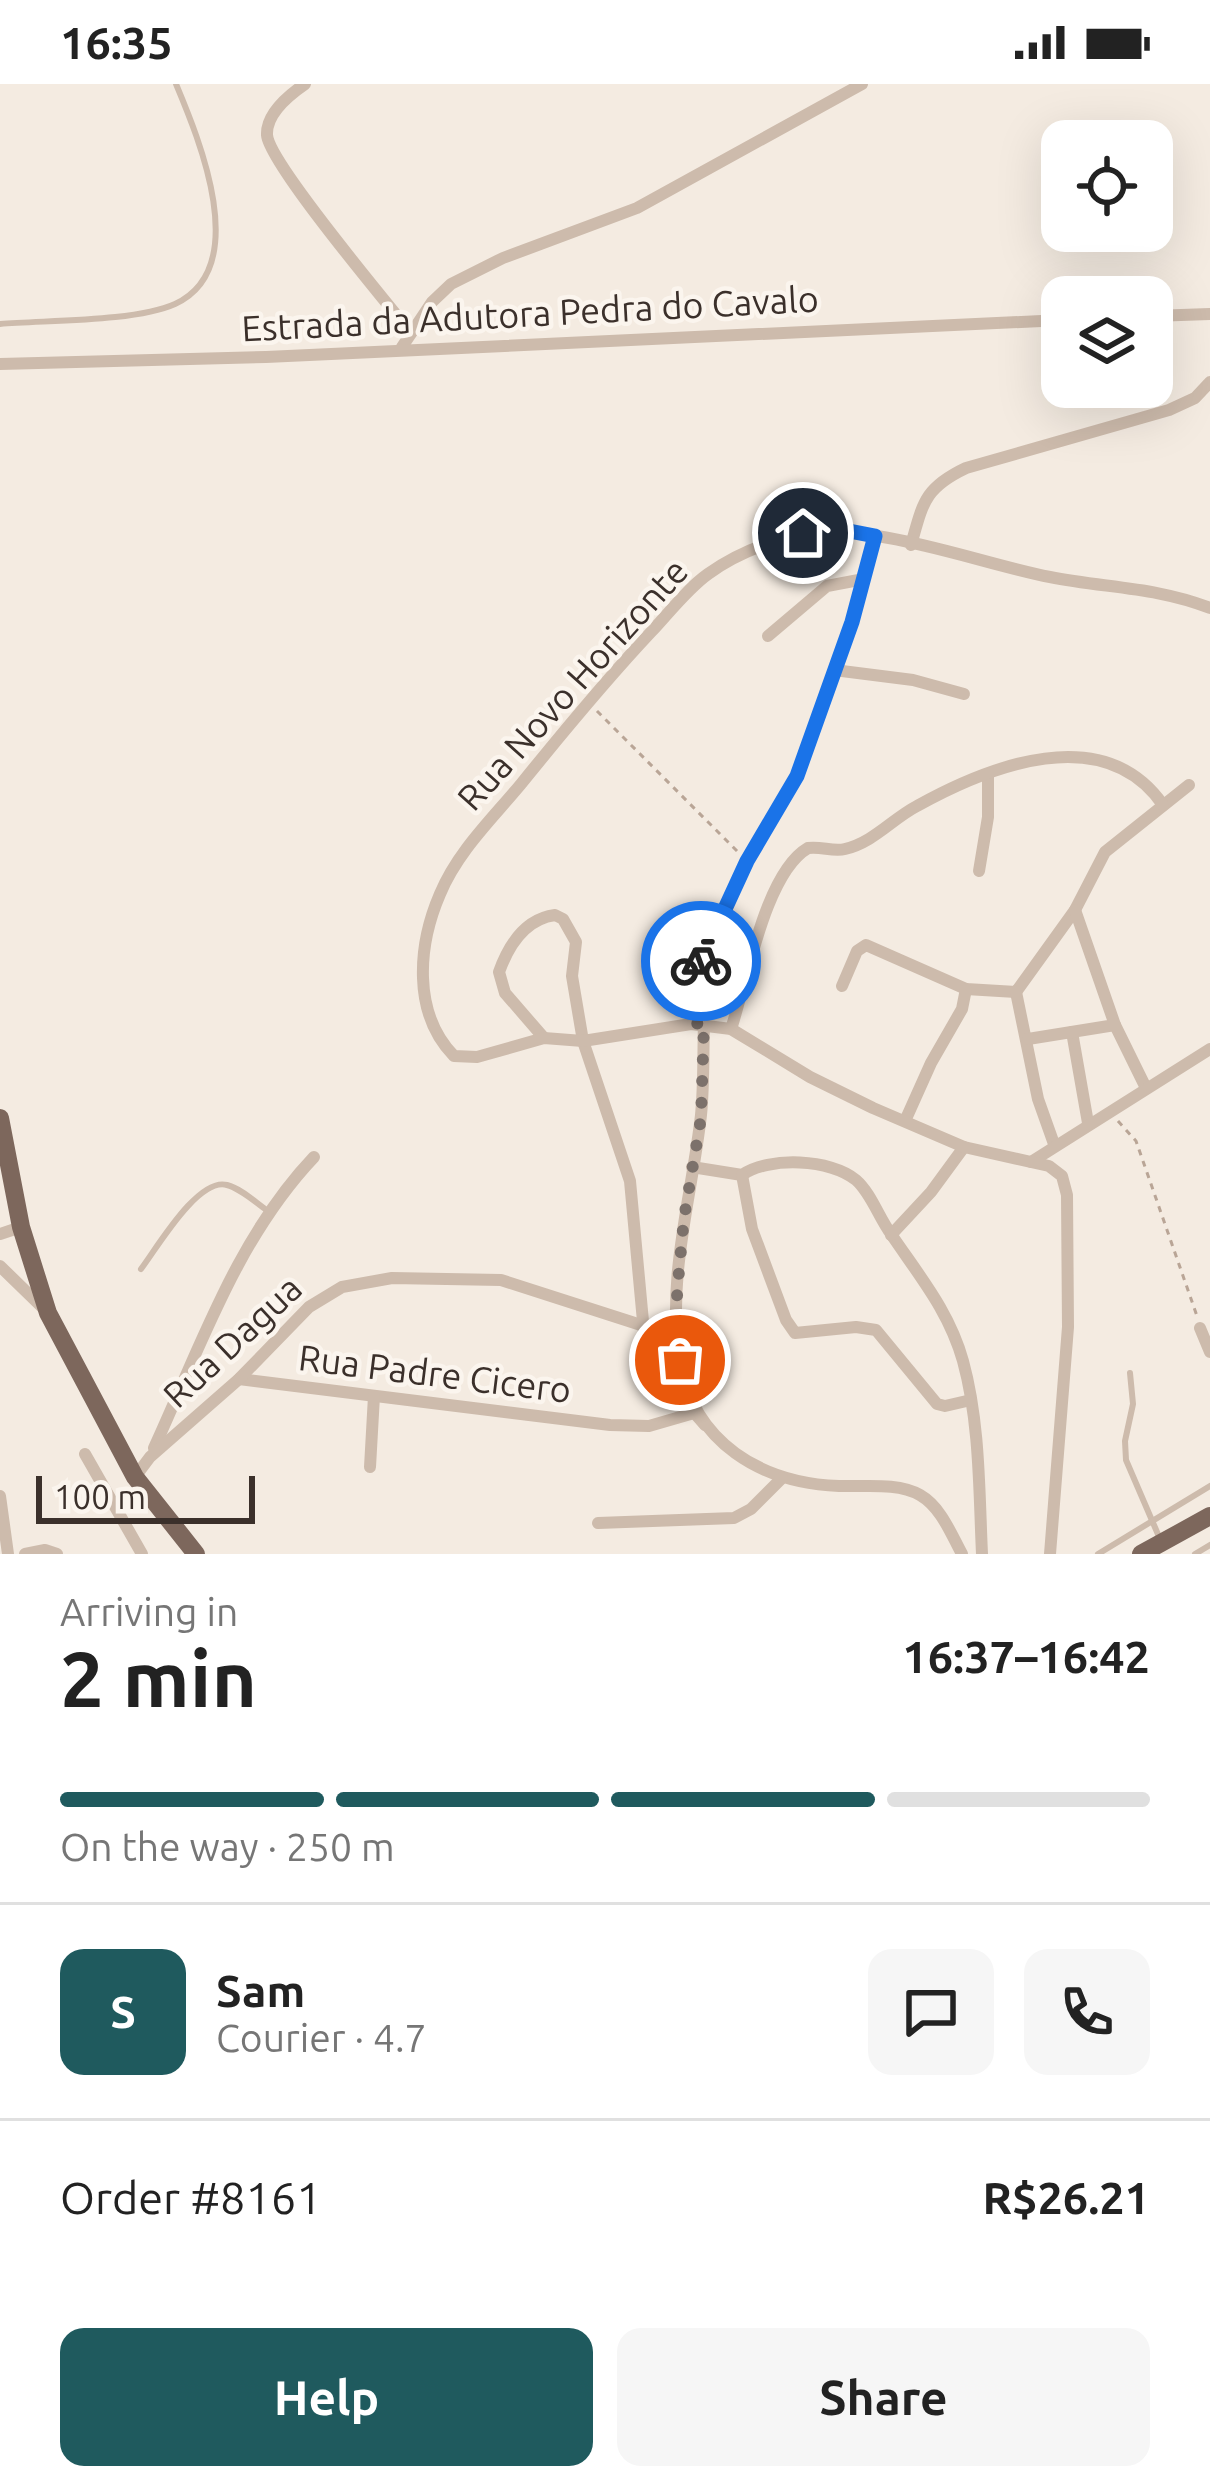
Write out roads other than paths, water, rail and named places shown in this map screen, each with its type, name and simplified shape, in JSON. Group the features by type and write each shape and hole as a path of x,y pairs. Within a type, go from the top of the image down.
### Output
{"main road":[{"path":"0,1118 5,1180 48,1313 135,1477 196,1554"},
{"path":"1142,1554 1210,1516"}],"street":[{"path":"305,84 278,109 267,137 293,182 411,333"},
{"path":"402,347 432,302 451,284 637,208 862,84"},
{"path":"1173,315 1210,314"},
{"name":"Estrada da Adutora Pedra do Cavalo","path":"0,364 245,358 402,347 1041,321"},
{"path":"911,545 924,500 947,477 1169,410 1195,398 1210,382"},
{"name":"Rua Novo Horizonte","path":"544,1038 463,1059 444,1046 428,1010 422,977 426,936 439,895 476,836 587,701 714,570 757,548 803,533 844,530 1056,578 1160,591 1210,608"},
{"path":"705,1425 680,1360 677,1293 701,1118 697,1024 703,957 747,861 797,776 875,536"},
{"path":"768,636 827,586 864,579"},
{"path":"834,670 913,680 964,694"},
{"path":"731,1028 766,913 783,875 801,851 815,846 834,850 854,846 916,806 1054,755 1082,755 1132,775 1162,805"},
{"path":"979,871 988,817 988,776"},
{"path":"1016,992 1075,910 1105,852 1189,785"},
{"path":"1075,910 1114,1024 1146,1088"},
{"path":"962,1554 934,1506 919,1494 782,1478 759,1470 705,1425 655,1364 641,1324 630,1181 583,1041 572,976 576,942 563,919 555,915 529,924 499,972 505,993 544,1038 583,1041 697,1024 731,1028 810,1077 964,1147 1057,1171 1067,1195 1068,1327 1050,1554"},
{"path":"842,986 857,951 866,945 966,989 1016,992"},
{"path":"905,1121 962,1009 966,989"},
{"path":"1016,992 1038,1100 1054,1144"},
{"path":"1028,1039 1114,1024"},
{"path":"1072,1033 1088,1123"},
{"path":"1030,1162 1210,1049"},
{"path":"891,1235 964,1147"},
{"name":"Rua Dagua","path":"151,1457 242,1257 268,1211 314,1157"},
{"path":"692,1167 742,1174 758,1164 780,1161 843,1173 862,1188 949,1320 971,1400 982,1554"},
{"path":"742,1174 752,1229 795,1333 856,1327 876,1330 937,1404 971,1400"},
{"path":"0,1234 21,1227"},
{"path":"0,1266 48,1313"},
{"name":"Rua Dagua","path":"135,1477 322,1296 341,1287 392,1278 517,1282 641,1324"},
{"path":"1200,1328 1210,1352"},
{"name":"Rua Padre Cicero","path":"239,1378 632,1426 694,1413"},
{"path":"370,1467 374,1396"},
{"path":"86,1454 142,1554"},
{"path":"598,1523 734,1518 752,1509 782,1478"},
{"path":"0,1496 8,1554"},
{"path":"25,1554 45,1550 57,1554"}],"lane":[{"path":"0,324 151,310 184,298 202,280 215,248 213,199 196,134 176,84"},
{"path":"141,1269 209,1186 232,1186 268,1211"},
{"path":"1130,1373 1133,1404 1126,1460 1162,1542"},
{"path":"1098,1554 1210,1486"},
{"path":"1195,1554 1210,1545"}]}
